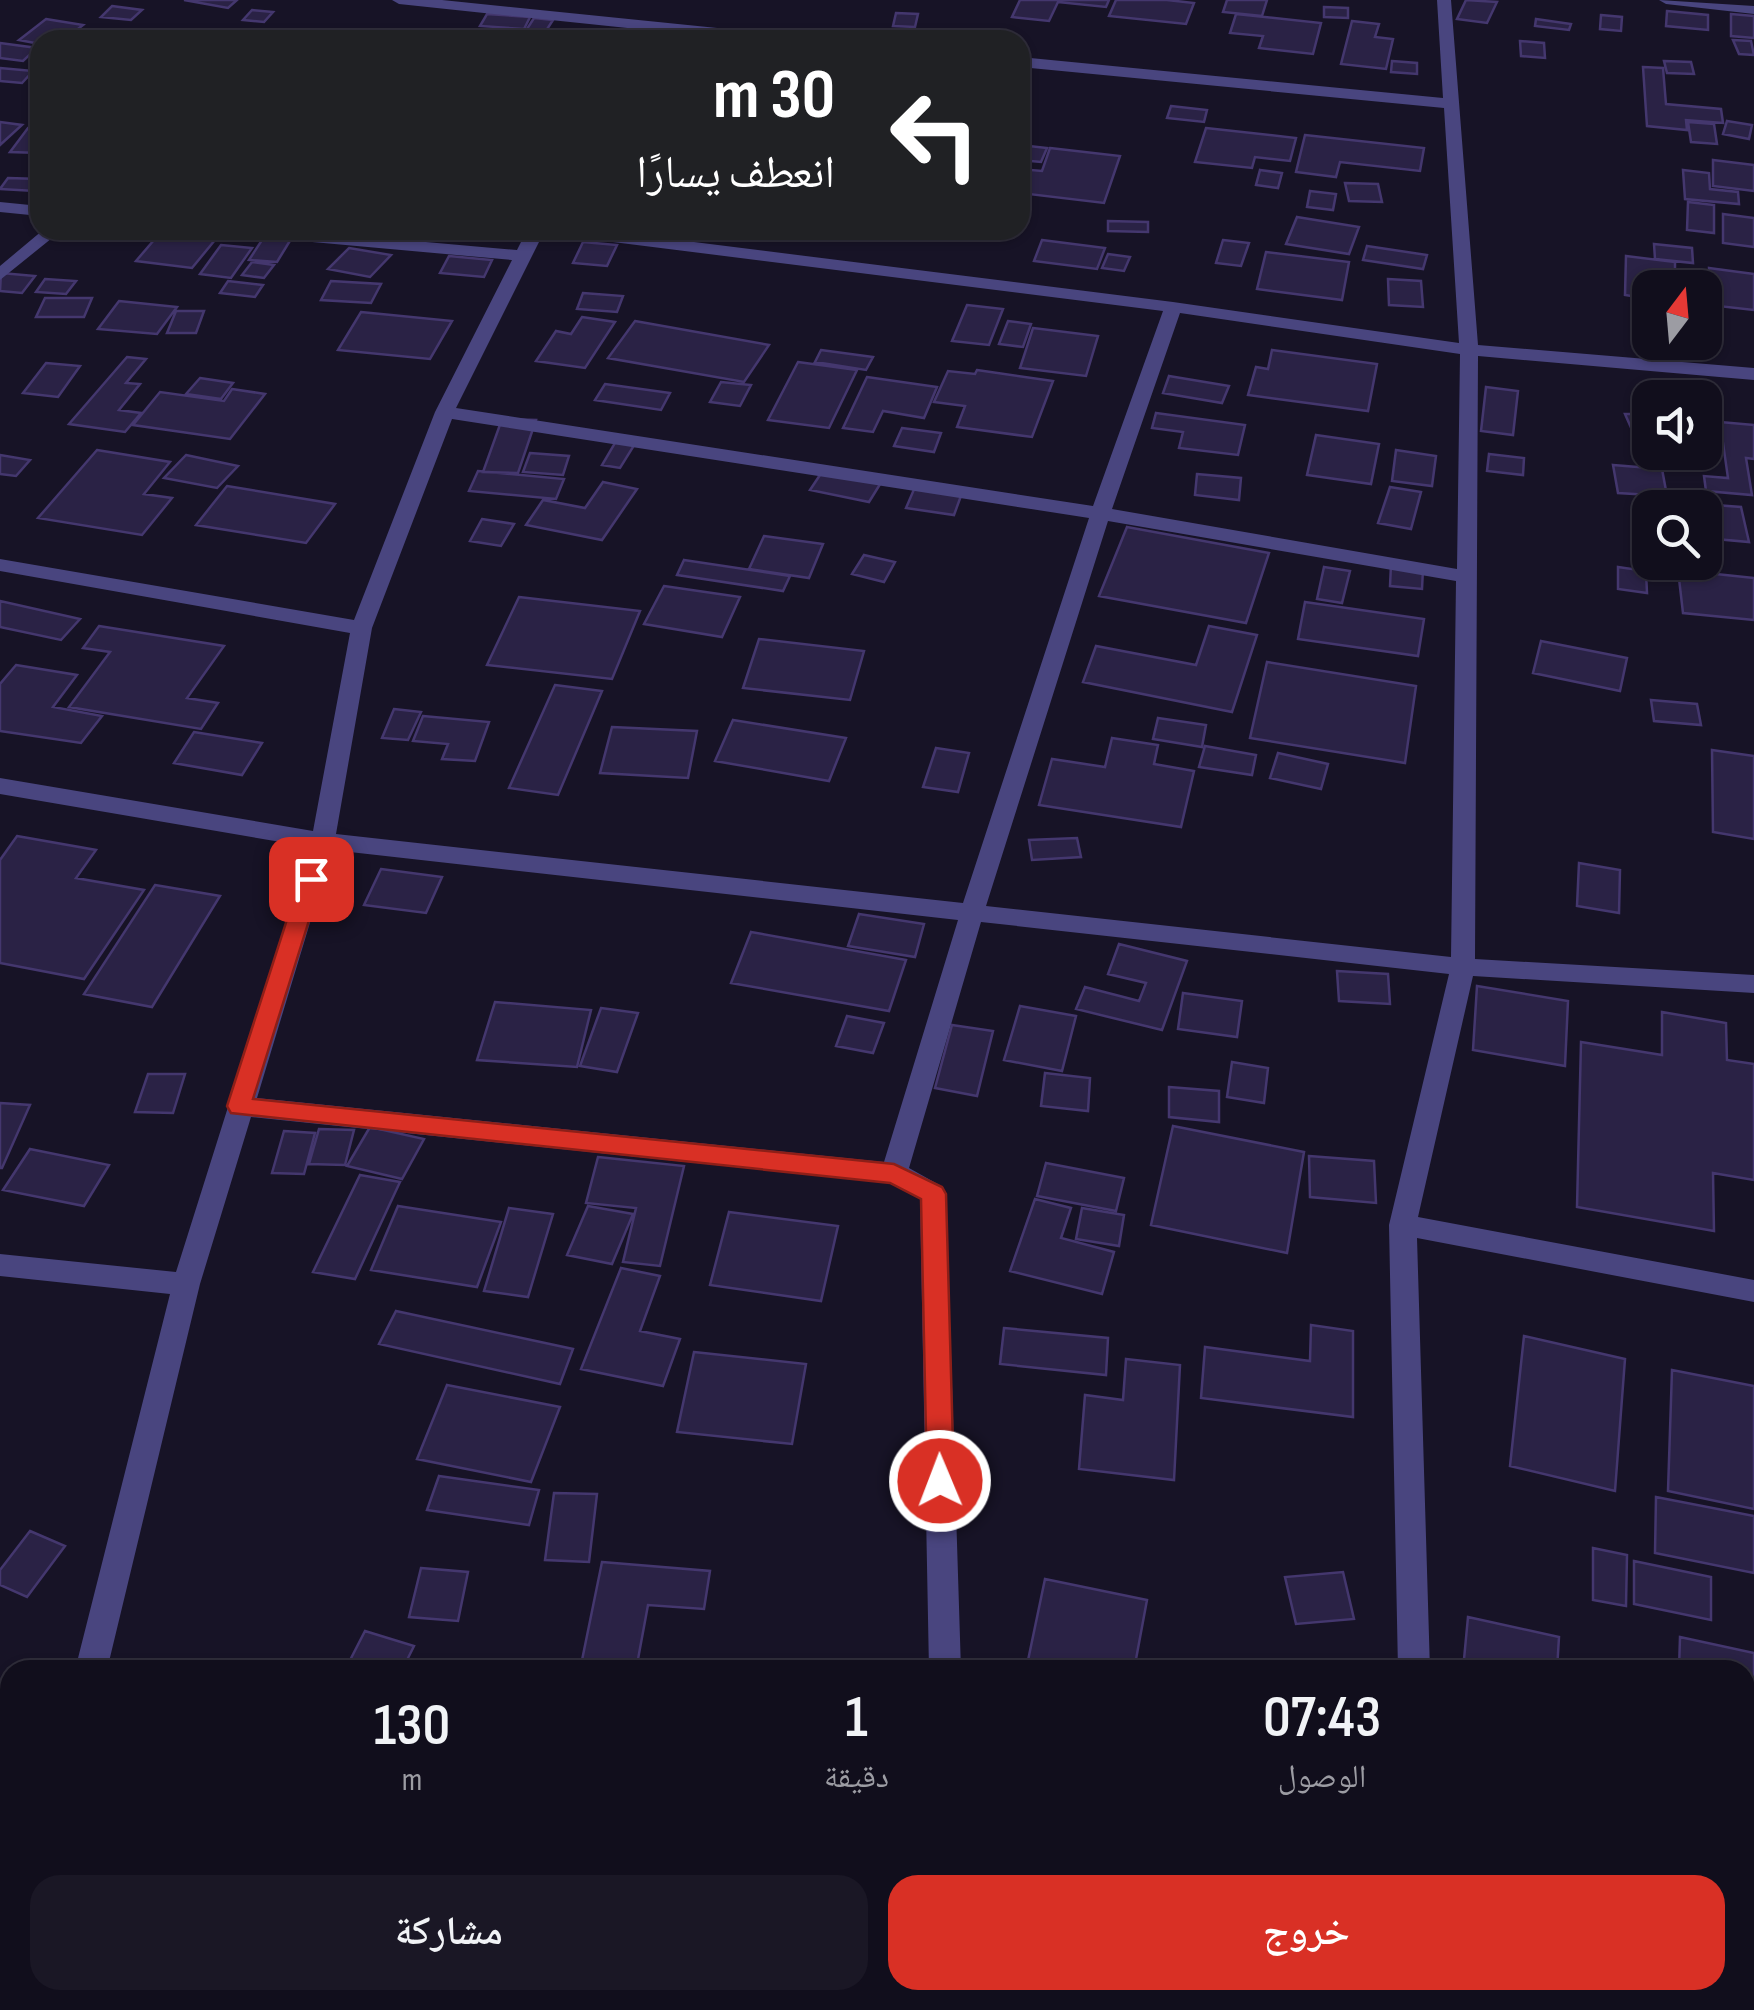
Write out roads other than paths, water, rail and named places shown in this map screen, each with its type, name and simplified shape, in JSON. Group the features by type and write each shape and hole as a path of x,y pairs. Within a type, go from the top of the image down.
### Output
{"street":[{"path":"399,0 635,19 714,30"},
{"path":"1414,1660 1402,1225 1463,967 1469,350 1444,0"},
{"path":"1666,0 1754,10"},
{"path":"625,30 635,19"},
{"path":"1030,63 1452,104"},
{"path":"0,207 30,211"},
{"path":"0,275 42,240"},
{"path":"344,240 520,256"},
{"path":"93,1660 186,1284 323,841 361,628 446,412 530,240"},
{"path":"637,240 1174,307 1469,350 1754,374"},
{"path":"894,1174 970,911 1098,513 1174,307"},
{"path":"446,412 1098,513 1468,577"},
{"path":"0,565 361,628"},
{"path":"0,786 323,841 1463,967 1754,984"},
{"path":"239,1106 894,1174 934,1194 945,1660"},
{"path":"1402,1225 1754,1291"},
{"path":"0,1265 186,1284"}]}
